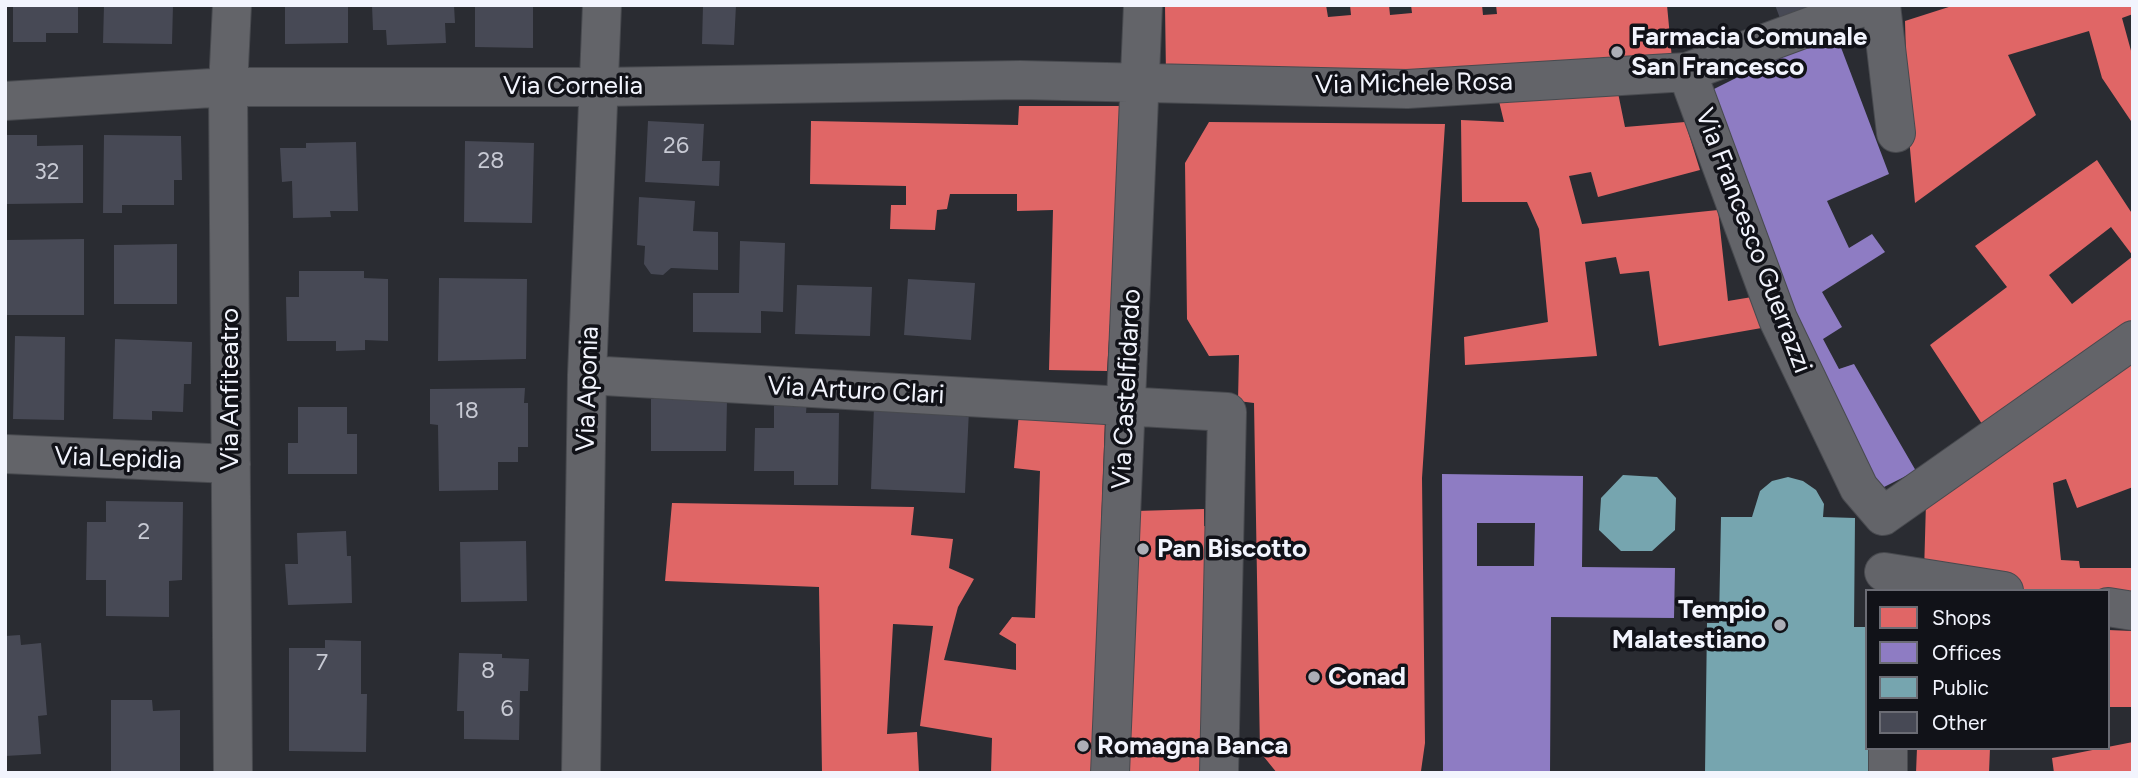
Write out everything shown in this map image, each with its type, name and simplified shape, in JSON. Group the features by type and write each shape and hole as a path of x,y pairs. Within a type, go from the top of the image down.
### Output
{"street":[{"name":"Via Anfiteatro","path":"232,5 228,87 233,773"},
{"name":"Via Aponia","path":"581,773 587,375 602,5"},
{"name":"Via Castelfidardo","path":"1110,773 1143,5"},
{"name":"Via Michele Rosa","path":"1141,81 1407,89 1687,72 1868,5"},
{"path":"1881,5 1896,133"},
{"name":"Via Francesco Guerrazzi","path":"1687,72 1778,319 1859,488 1883,516"},
{"name":"Via Cornelia","path":"5,101 228,87 600,87 1141,81"},
{"path":"1980,589 1884,581 1883,516 2133,340"},
{"name":"Via Arturo Clari","path":"587,375 1227,412 1219,773"},
{"name":"Via Lepidia","path":"5,454 231,464"},
{"path":"2110,607 2133,611"},
{"path":"1888,750 1888,773"}],"building: Shops":[{"path":"1165,5 1326,5 1328,17 1351,15 1350,5 1389,5 1390,15 1412,13 1411,5 1482,5 1483,15 1497,14 1496,5 1667,5 1672,59 1501,75 1166,76"},
{"path":"1955,5 2133,5 2133,14 2122,18 2133,58 2133,124 2102,78 2089,31 2008,55 2036,115 1915,203 1908,127 1905,21"},
{"path":"1617,88 1625,127 1685,122 1700,170 1598,197 1591,172 1569,176 1582,224 1718,210 1728,301 1764,295 1773,326 1659,346 1649,271 1620,274 1616,257 1585,262 1597,356 1465,365 1464,337 1548,322 1539,229 1527,202 1462,202 1461,120 1504,122 1497,93"},
{"path":"1019,106 1120,106 1121,148 1107,371 1049,370 1053,210 1017,211 1017,194 950,194 947,209 937,210 935,230 890,229 891,205 906,205 906,186 810,184 811,121 1018,125"},
{"path":"1209,122 1445,124 1422,478 1425,743 1421,771 1277,773 1260,752 1254,403 1238,401 1239,355 1209,356 1187,319 1185,163"},
{"path":"2097,160 2133,215 2133,256 2133,327 1986,430 1930,345 2007,287 1975,246","holes":["2111,227 2133,256 2072,304 2049,275"]},
{"path":"2133,363 2133,487 2077,508 2066,479 2053,483 2061,560 2079,561 2080,568 2133,568 2133,604 2110,592 2110,589 2015,589 1924,573 1926,502"},
{"path":"1019,413 1105,419 1092,773 991,773 992,738 920,726 933,626 893,624 887,734 917,732 919,773 822,773 819,587 665,581 672,503 914,507 911,535 953,539 949,568 974,579 958,607 944,660 1016,670 1016,644 999,634 1012,617 1035,618 1040,471 1014,468"},
{"path":"1204,509 1204,526 1211,527 1204,773 1128,773 1136,511"},
{"path":"2110,630 2133,631 2133,707 2110,707"},
{"path":"2133,742 2133,773 2054,773 2052,758 2092,750 2110,750 2110,747"},
{"path":"1917,750 1990,750 1989,773 1916,773"}],"building: Offices":[{"path":"1834,29 1889,174 1827,201 1849,248 1872,234 1885,252 1822,292 1842,327 1823,339 1839,369 1854,364 1916,471 1872,493 1704,94"},
{"path":"1442,474 1583,476 1582,567 1675,568 1674,618 1551,617 1550,773 1443,773","holes":["1477,523 1535,523 1534,566 1477,566"]}],"building: Public":[{"path":"1623,475 1657,477 1676,498 1675,530 1652,551 1621,551 1599,530 1601,498"},
{"name":"Tempio Malatestiano","path":"1788,477 1803,481 1816,490 1824,504 1823,517 1855,518 1854,627 1865,627 1865,750 1869,750 1869,773 1705,773 1707,623 1719,623 1721,517 1752,517 1760,491 1772,481"}],"building: Other":[{"path":"13,5 78,5 78,33 46,33 46,42 13,42"},
{"path":"104,5 173,5 172,44 103,43"},
{"path":"285,5 348,5 348,43 285,44"},
{"path":"372,5 454,5 455,23 445,23 446,43 387,45 386,30 373,30"},
{"path":"475,5 533,5 533,48 475,47"},
{"path":"703,5 736,5 734,45 702,44"},
{"path":"1775,5 1828,5 1781,21"},
{"path":"648,121 704,124 702,161 720,161 719,186 645,182"},
{"path":"6,135 37,135 37,146 83,145 83,203 7,204"},
{"path":"104,135 181,136 182,180 174,180 174,205 122,205 122,213 103,213"},
{"path":"465,141 534,143 532,223 464,222"},
{"path":"356,142 358,211 330,211 331,217 293,218 292,181 282,182 280,148 306,148 306,143"},
{"path":"639,197 695,201 693,231 718,232 718,270 671,268 663,275 651,274 644,264 645,246 637,245"},
{"path":"84,239 84,315 5,315 5,240"},
{"path":"740,241 785,243 783,312 761,311 761,333 693,332 693,293 739,293"},
{"path":"177,244 177,304 114,304 114,245"},
{"path":"299,271 364,271 364,278 388,279 388,341 365,340 365,350 336,351 336,341 287,341 286,297 299,297"},
{"path":"439,278 527,279 526,359 438,361"},
{"path":"908,279 975,283 971,340 904,335"},
{"path":"797,285 872,287 870,336 795,334"},
{"path":"15,336 65,337 64,420 13,419"},
{"path":"115,339 192,342 191,384 184,384 183,412 152,411 152,420 113,419"},
{"path":"525,388 524,403 528,403 528,447 518,447 518,462 498,462 498,490 439,491 438,425 430,424 430,389"},
{"path":"651,399 727,399 726,451 651,451"},
{"path":"774,400 807,400 806,413 839,413 838,485 794,485 794,471 754,471 755,428 774,428"},
{"path":"874,406 969,410 965,493 871,489"},
{"path":"298,407 347,407 347,434 357,434 357,474 288,474 288,443 298,443"},
{"path":"106,501 183,502 182,580 169,581 169,617 106,616 106,580 86,580 87,522 106,522"},
{"path":"346,531 347,556 351,556 352,603 288,605 285,564 298,564 297,533"},
{"path":"526,541 527,601 461,602 460,542"},
{"path":"20,635 21,645 41,643 47,715 38,716 41,754 5,756 5,636"},
{"path":"325,640 361,641 361,694 367,694 366,752 289,751 289,648 325,648"},
{"path":"459,653 502,654 502,658 529,659 528,691 520,691 519,740 464,739 464,711 457,711"},
{"path":"111,700 152,700 153,711 180,710 180,773 111,773"}],"place":[{"name":"Farmacia Comunale San Francesco","path":"1617,52"},
{"name":"Pan Biscotto","path":"1143,549"},
{"name":"Tempio Malatestiano","path":"1780,625"},
{"name":"Conad","path":"1314,677"},
{"name":"Romagna Banca","path":"1083,746"}]}
